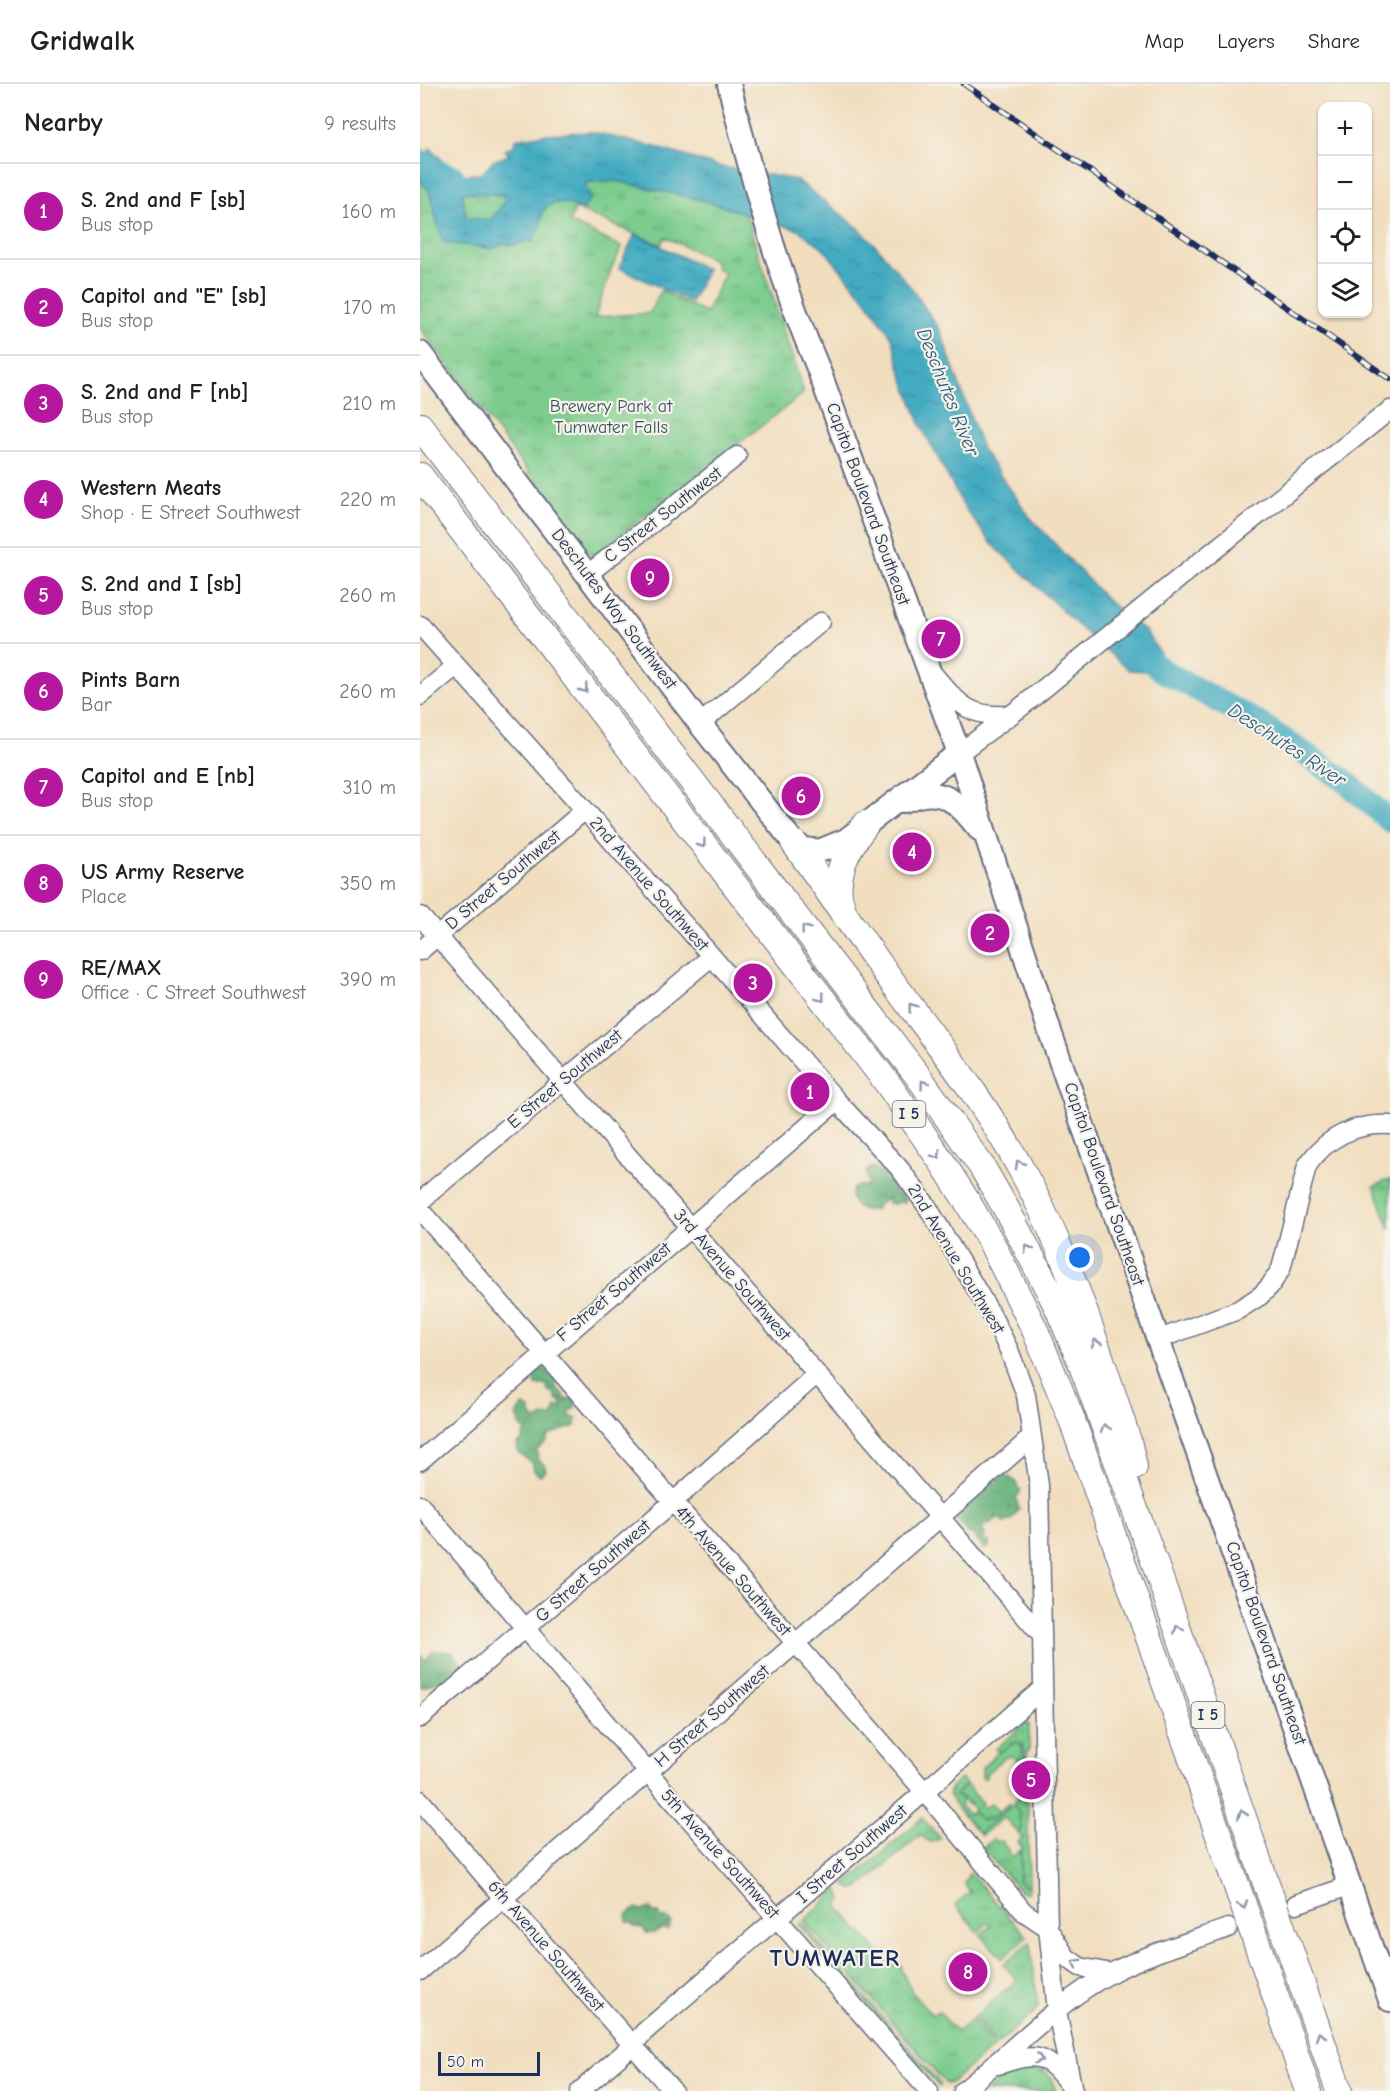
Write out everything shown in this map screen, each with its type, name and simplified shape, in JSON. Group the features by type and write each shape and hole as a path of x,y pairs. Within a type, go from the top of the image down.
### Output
{"highway":[{"name":"I 5","path":"420,426 914,1071 982,1167 1033,1257 1080,1360 1154,1562 1339,2091"},
{"name":"I 5","path":"420,476 888,1084 942,1162 992,1244 1035,1330 1072,1420 1308,2091"},
{"path":"420,495 529,633 566,666"},
{"path":"847,919 838,890 839,875 845,855 866,824"},
{"path":"794,843 847,919 962,1073 995,1123 1033,1191 1075,1285 1128,1441 1154,1562"}],"main road":[{"name":"Capitol Boulevard Southeast","path":"729,84 745,151 797,318 818,368 959,753 1047,1022 1390,2000"},
{"name":"Deschutes Way Southwest","path":"420,353 700,724 794,843"},
{"path":"794,843 804,849 819,851 846,840 959,753"},
{"path":"886,808 918,795 932,793 941,795 961,808 988,838"}],"street":[{"path":"959,753 1011,715 1390,410"},
{"name":"C Street Southwest","path":"588,574 737,456"},
{"path":"700,724 820,622"},
{"name":"2nd Avenue Southwest","path":"420,625 585,810 837,1101 900,1169 927,1206 974,1284 1009,1350 1026,1395 1039,1485 1048,1928 1058,2011"},
{"path":"420,696 456,666"},
{"path":"930,671 964,707 991,716 1011,715"},
{"name":"D Street Southwest","path":"420,951 585,810"},
{"name":"3rd Avenue Southwest","path":"420,915 562,1081 692,1227 1042,1635"},
{"name":"E Street Southwest","path":"420,1203 711,957"},
{"name":"F Street Southwest","path":"420,1461 837,1101"},
{"path":"1159,1339 1238,1310 1260,1296 1281,1269 1307,1166 1316,1152 1344,1132 1377,1124 1390,1125"},
{"name":"4th Avenue Southwest","path":"420,1210 924,1791 1024,1912 1048,1928"},
{"name":"G Street Southwest","path":"420,1718 673,1502 818,1374"},
{"name":"H Street Southwest","path":"420,1971 1032,1437"},
{"name":"5th Avenue Southwest","path":"420,1505 648,1772 928,2091"},
{"name":"I Street Southwest","path":"580,2091 633,2046 644,2032 1043,1688"},
{"name":"6th Avenue Southwest","path":"420,1800 673,2091"},
{"path":"1296,1904 1349,1886"},
{"path":"1048,1928 1066,1957 1080,1967 1112,1973"},
{"path":"963,2091 1058,2011 1112,1973 1142,1959 1228,1928"},
{"path":"1058,2011 1073,2091"},
{"path":"993,2066 1022,2057 1032,2056 1042,2059 1050,2062 1073,2091"}],"green space":[{"name":"Brewery Park at Tumwater Falls","path":"420,161 424,166 458,179 577,163 740,197 804,393 592,557 420,328","holes":["576,209 661,245 665,237 714,260 717,269 725,273 706,313 661,290 650,313 595,317 612,267 622,247 569,222"]},
{"path":"871,1167 884,1173 890,1180 895,1193 903,1195 906,1201 888,1203 888,1198 877,1205 876,1209 870,1210 857,1206 852,1199 853,1188 869,1186 866,1173"},
{"path":"1390,1179 1390,1229 1374,1186"},
{"path":"538,1368 547,1370 557,1379 556,1389 564,1394 565,1400 572,1398 577,1403 574,1409 569,1411 571,1417 577,1418 576,1426 547,1437 547,1442 537,1450 538,1461 545,1465 546,1471 540,1475 534,1471 533,1464 518,1452 517,1444 522,1441 525,1430 519,1425 520,1419 516,1417 523,1406 530,1409 536,1421 543,1416 552,1417 556,1407 562,1407 561,1401 557,1401 553,1392 548,1391 547,1385 536,1385 532,1376"},
{"path":"1004,1474 1015,1481 1021,1491 1016,1498 1019,1509 1012,1519 1004,1523 996,1516 991,1523 982,1528 985,1535 983,1539 989,1542 989,1547 984,1549 955,1518 957,1511 986,1480 996,1483"},
{"path":"433,1651 452,1652 467,1671 453,1683 438,1682 420,1687 420,1655 426,1660"},
{"path":"1025,1723 1029,1724 1029,1751 1022,1753 1023,1747 1018,1742 998,1752 996,1749"},
{"path":"1019,1742 1025,1755 1023,1760 1011,1756 1002,1759 986,1774 986,1778 982,1778 982,1768 990,1760 1004,1749"},
{"path":"1027,1754 1029,1888 1018,1881 1023,1848 1018,1842 1022,1838 1018,1833 1021,1832 1019,1811 1013,1804 1017,1800 1021,1779 1012,1769 1015,1766 1013,1764 1019,1759 1023,1760"},
{"path":"961,1779 966,1784 955,1796 962,1798 960,1806 969,1815 973,1811 982,1821 991,1819 1009,1803 1011,1806 979,1833 960,1812 949,1793 950,1789"},
{"path":"966,1784 982,1803 980,1805 982,1807 991,1803 999,1812 991,1819 982,1821 973,1811 975,1809 960,1797 955,1796"},
{"path":"1013,1804 1019,1811 1021,1832 1016,1830 1004,1817 981,1836 979,1833"},
{"path":"922,1818 939,1839 930,1842 920,1835 859,1888 851,1889 845,1885"},
{"path":"993,1839 997,1842 1001,1841 1013,1857 1021,1850 1018,1881 1029,1888 1026,1893 1020,1891 982,1848"},
{"path":"970,1873 1027,1937 1002,1959 980,1934 991,1924 987,1923 978,1932 955,1905 970,1892 964,1883"},
{"path":"838,1889 842,1899 838,1906 891,1967 898,1962 912,1992 932,2015 938,2011 957,2032 972,2019 995,2046 949,2084 947,2082 946,2084 804,1921"},
{"path":"636,1908 642,1910 650,1908 653,1913 659,1913 662,1918 671,1922 669,1930 662,1929 654,1933 646,1933 643,1928 635,1927 632,1923 627,1922 627,1915"},
{"path":"801,1923 941,2085 939,2087 799,1925"},
{"path":"1030,1942 1038,2007 997,2044 974,2017 1017,1980 1004,1964"},
{"path":"1035,2065 1041,2071 1044,2070 1053,2080 1056,2091 986,2091 1015,2068"}],"water":[{"path":"592,132 652,146 717,166 797,180 861,230 913,290 940,330 982,449 1029,516 1105,598 1145,631 1160,653 1165,672 1129,670 1085,632 992,544 964,507 921,426 900,369 892,337 865,299 822,247 798,230 702,200 616,181 587,182 585,186 591,197 583,210 562,203 547,206 542,213 540,228 533,242 524,241 516,246 504,243 493,249 443,242 428,189 420,181 430,148 457,175 482,174 493,161 509,155 505,150 514,146 515,139 547,134","holes":["462,192 503,195 505,202 491,220 466,217"]},
{"path":"635,234 707,269 691,302 619,268"}],"waterway":[{"name":"Deschutes River","path":"420,161 424,166 453,177"},
{"name":"Deschutes River","path":"1139,653 1165,672 1257,722 1344,780 1390,821"}],"railway":[{"path":"964,84 1390,379"}],"place":[{"name":"RE/MAX","path":"650,578"},
{"name":"Capitol and E [nb]","path":"941,639"},
{"name":"Pints Barn","path":"801,796"},
{"name":"Western Meats","path":"912,852"},
{"name":"Capitol and \"E\" [sb]","path":"990,933"},
{"name":"S. 2nd and F [nb]","path":"753,983"},
{"name":"S. 2nd and F [sb]","path":"810,1092"},
{"name":"S. 2nd and I [sb]","path":"1031,1780"},
{"name":"US Army Reserve","path":"968,1972"}],"district":[{"name":"TUMWATER","path":"835,1958"}]}
